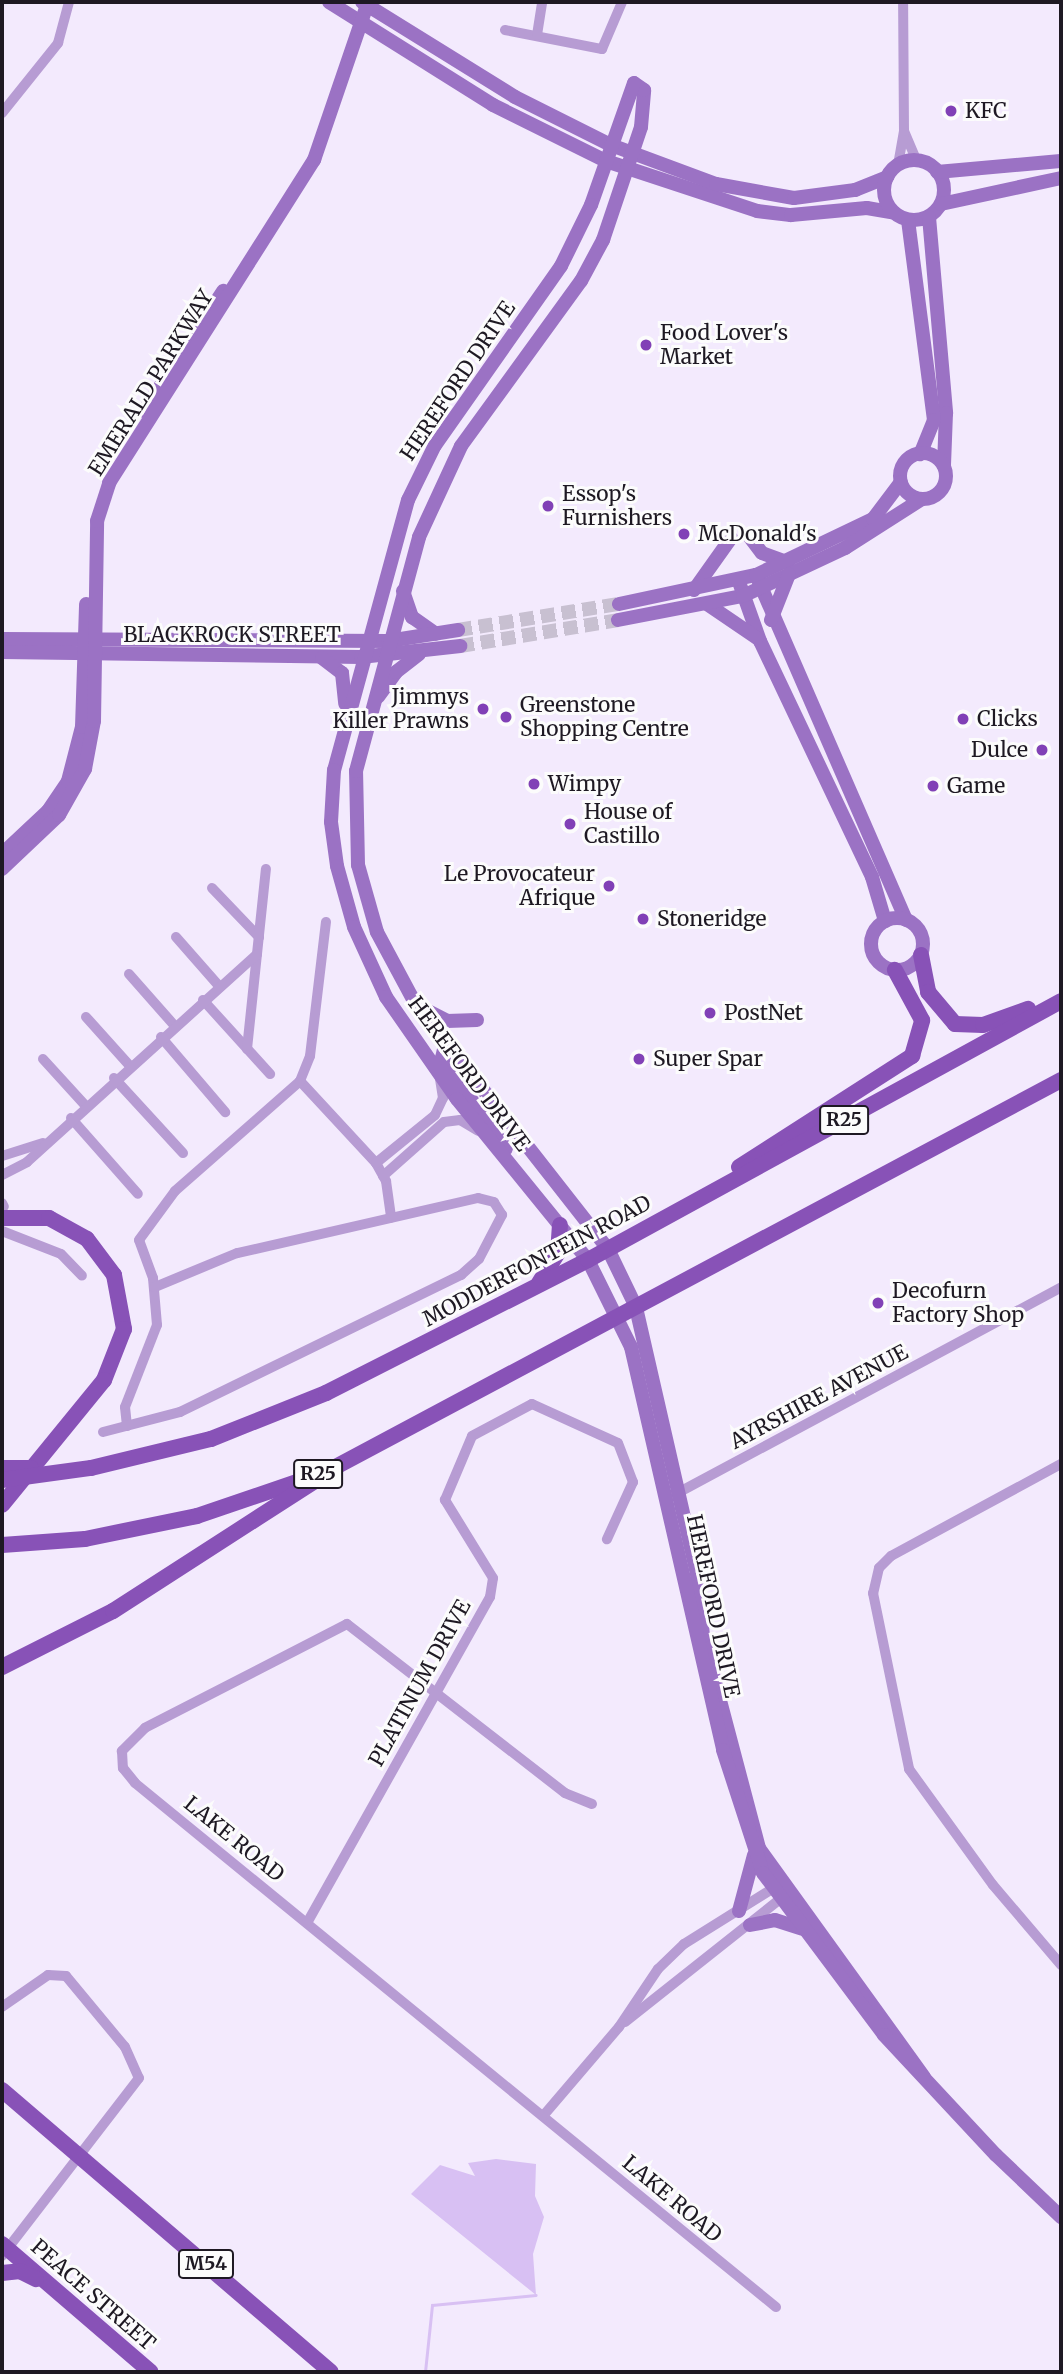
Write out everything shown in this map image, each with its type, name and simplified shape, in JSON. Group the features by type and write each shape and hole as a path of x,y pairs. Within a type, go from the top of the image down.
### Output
{"main road":[{"path":"920,955 928,992 955,1024 983,1025 1061,999"},
{"path":"705,1196 737,1167 912,1056 922,1020 895,970"},
{"name":"MODDERFONTEIN ROAD","path":"2,1480 91,1468 268,1419 608,1249 1061,999"},
{"name":"R25","path":"2,1545 85,1539 197,1516 326,1472 1061,1080"},
{"path":"2,1505 62,1434 112,1366 124,1329 121,1295 103,1256 87,1239 48,1218 7,1217"},
{"path":"538,1285 558,1253 560,1224"},
{"path":"2,1468 91,1468"},
{"path":"2,1667 124,1605 326,1472"},
{"name":"M54","path":"2,2090 331,2372"},
{"name":"PEACE STREET","path":"3,2247 150,2372"},
{"path":"2,2273 26,2273 59,2294"}],"street":[{"path":"3,111 58,43 69,2"},
{"path":"329,2 493,105 606,161 757,211 791,215 867,208 894,213 908,220 929,217 941,204 1061,178"},
{"path":"537,35 542,2"},
{"path":"505,30 602,50 622,2"},
{"path":"364,3 469,71 611,145 776,198 843,193 887,177 898,165 904,131 902,2"},
{"name":"EMERALD PARKWAY","path":"2,854 48,811 68,782 82,727 90,647 97,521 109,483 314,160 364,3"},
{"name":"HEREFORD DRIVE","path":"924,2077 779,1892 752,1825 703,1636 698,1574 673,1495 642,1388 617,1317 588,1259 489,1140 386,997 354,927 331,822 339,747 362,657 424,464 561,266 606,161 631,86 638,83 644,90 641,127 628,169 581,281 452,464 402,590 364,730 353,796 358,865 377,932 415,1003 608,1249 636,1307 673,1495 709,1692 754,1854 779,1892 848,1992 924,2077 1061,2217"},
{"path":"641,127 658,162"},
{"path":"904,131 916,161"},
{"path":"898,165 916,161 937,172 1061,161"},
{"path":"937,172 941,204"},
{"path":"887,177 884,196 894,213"},
{"path":"618,620 707,604 865,537 944,487 946,413 929,217"},
{"path":"771,621 788,568 873,519 901,482 904,462 920,454 934,420 908,220"},
{"path":"920,454 944,466"},
{"path":"901,482 922,499"},
{"path":"749,537 762,553 788,568"},
{"path":"694,590 731,538"},
{"path":"741,589 761,641 872,877 885,921 870,946 877,961 895,970 920,955 922,937 906,920 771,621 757,582"},
{"path":"619,604 694,590 741,589"},
{"path":"402,590 412,617 436,634"},
{"path":"707,604 761,641"},
{"name":"BLACKROCK STREET","path":"2,639 90,647 321,658 362,657 436,634 458,630"},
{"name":"BLACKROCK STREET","path":"2,652 90,647 366,642 386,649 424,652 460,646"},
{"name":"EMERALD PARKWAY","path":"2,869 60,815 85,769 94,721 90,647"},
{"path":"364,730 390,678 424,652"},
{"path":"321,658 344,679 339,747"},
{"path":"247,1049 267,869"},
{"path":"212,888 259,937"},
{"path":"885,921 906,920"},
{"path":"127,1426 125,1407 153,1348 155,1287 138,1244 165,1203 300,1081 310,1056 326,922"},
{"path":"176,937 219,986"},
{"path":"2,1175 43,1143 257,954"},
{"path":"129,974 174,1025"},
{"path":"203,1000 270,1074"},
{"path":"415,1003 447,1021 477,1020"},
{"path":"86,1017 129,1065"},
{"path":"161,1037 225,1112"},
{"path":"446,1045 442,1059 498,1136 512,1167"},
{"path":"43,1059 85,1105"},
{"path":"376,1163 439,1110 439,1074"},
{"path":"114,1078 183,1153"},
{"path":"300,1081 376,1163 383,1176 391,1218"},
{"path":"71,1118 138,1194"},
{"path":"383,1176 444,1122 460,1120 489,1140"},
{"path":"2,1156 43,1143"},
{"path":"103,1432 180,1412 461,1275 479,1259 502,1215 494,1202 478,1198 223,1256 155,1287"},
{"path":"7,1217 17,1242 61,1254 82,1276"},
{"name":"AYRSHIRE AVENUE","path":"673,1495 1061,1287"},
{"name":"PLATINUM DRIVE","path":"307,1923 439,1690 492,1589 493,1578 445,1500 477,1431 532,1404 618,1443 633,1482 607,1539"},
{"path":"1061,1464 891,1556 879,1568 873,1593 909,1769 993,1885 1061,1965"},
{"name":"LAKE ROAD","path":"592,1804 565,1793 361,1629 340,1625 125,1743 127,1775 776,2307"},
{"path":"739,1911 754,1854"},
{"path":"543,2116 619,2026 657,1969 684,1944 754,1901 779,1892"},
{"path":"619,2026 750,1925 779,1892"},
{"path":"750,1925 775,1920 806,1931"},
{"name":"PEACE STREET","path":"2,2007 48,1975 66,1976 138,2069 132,2094 3,2247"}],"shaded area":[{"path":"496,2159 536,2164 535,2196 544,2217 533,2254 536,2295 411,2194 440,2165 475,2176 468,2163"}],"waterway":[{"path":"425,2372 432,2305 536,2295"}],"tunnel":[{"path":"458,630 619,604"},
{"path":"460,646 618,620"}],"place":[{"name":"KFC","path":"951,111"},
{"name":"Food Lover's Market","path":"646,345"},
{"name":"Essop's Furnishers","path":"548,506"},
{"name":"McDonald's","path":"684,534"},
{"name":"Jimmys Killer Prawns","path":"483,709"},
{"name":"Greenstone Shopping Centre","path":"506,717"},
{"name":"Clicks","path":"963,719"},
{"name":"Dulce","path":"1042,750"},
{"name":"Wimpy","path":"534,784"},
{"name":"Game","path":"933,786"},
{"name":"House of Castillo","path":"570,824"},
{"name":"Le Provocateur Afrique","path":"609,886"},
{"name":"Stoneridge","path":"643,919"},
{"name":"PostNet","path":"710,1013"},
{"name":"Super Spar","path":"639,1059"},
{"name":"Decofurn Factory Shop","path":"878,1303"}]}
